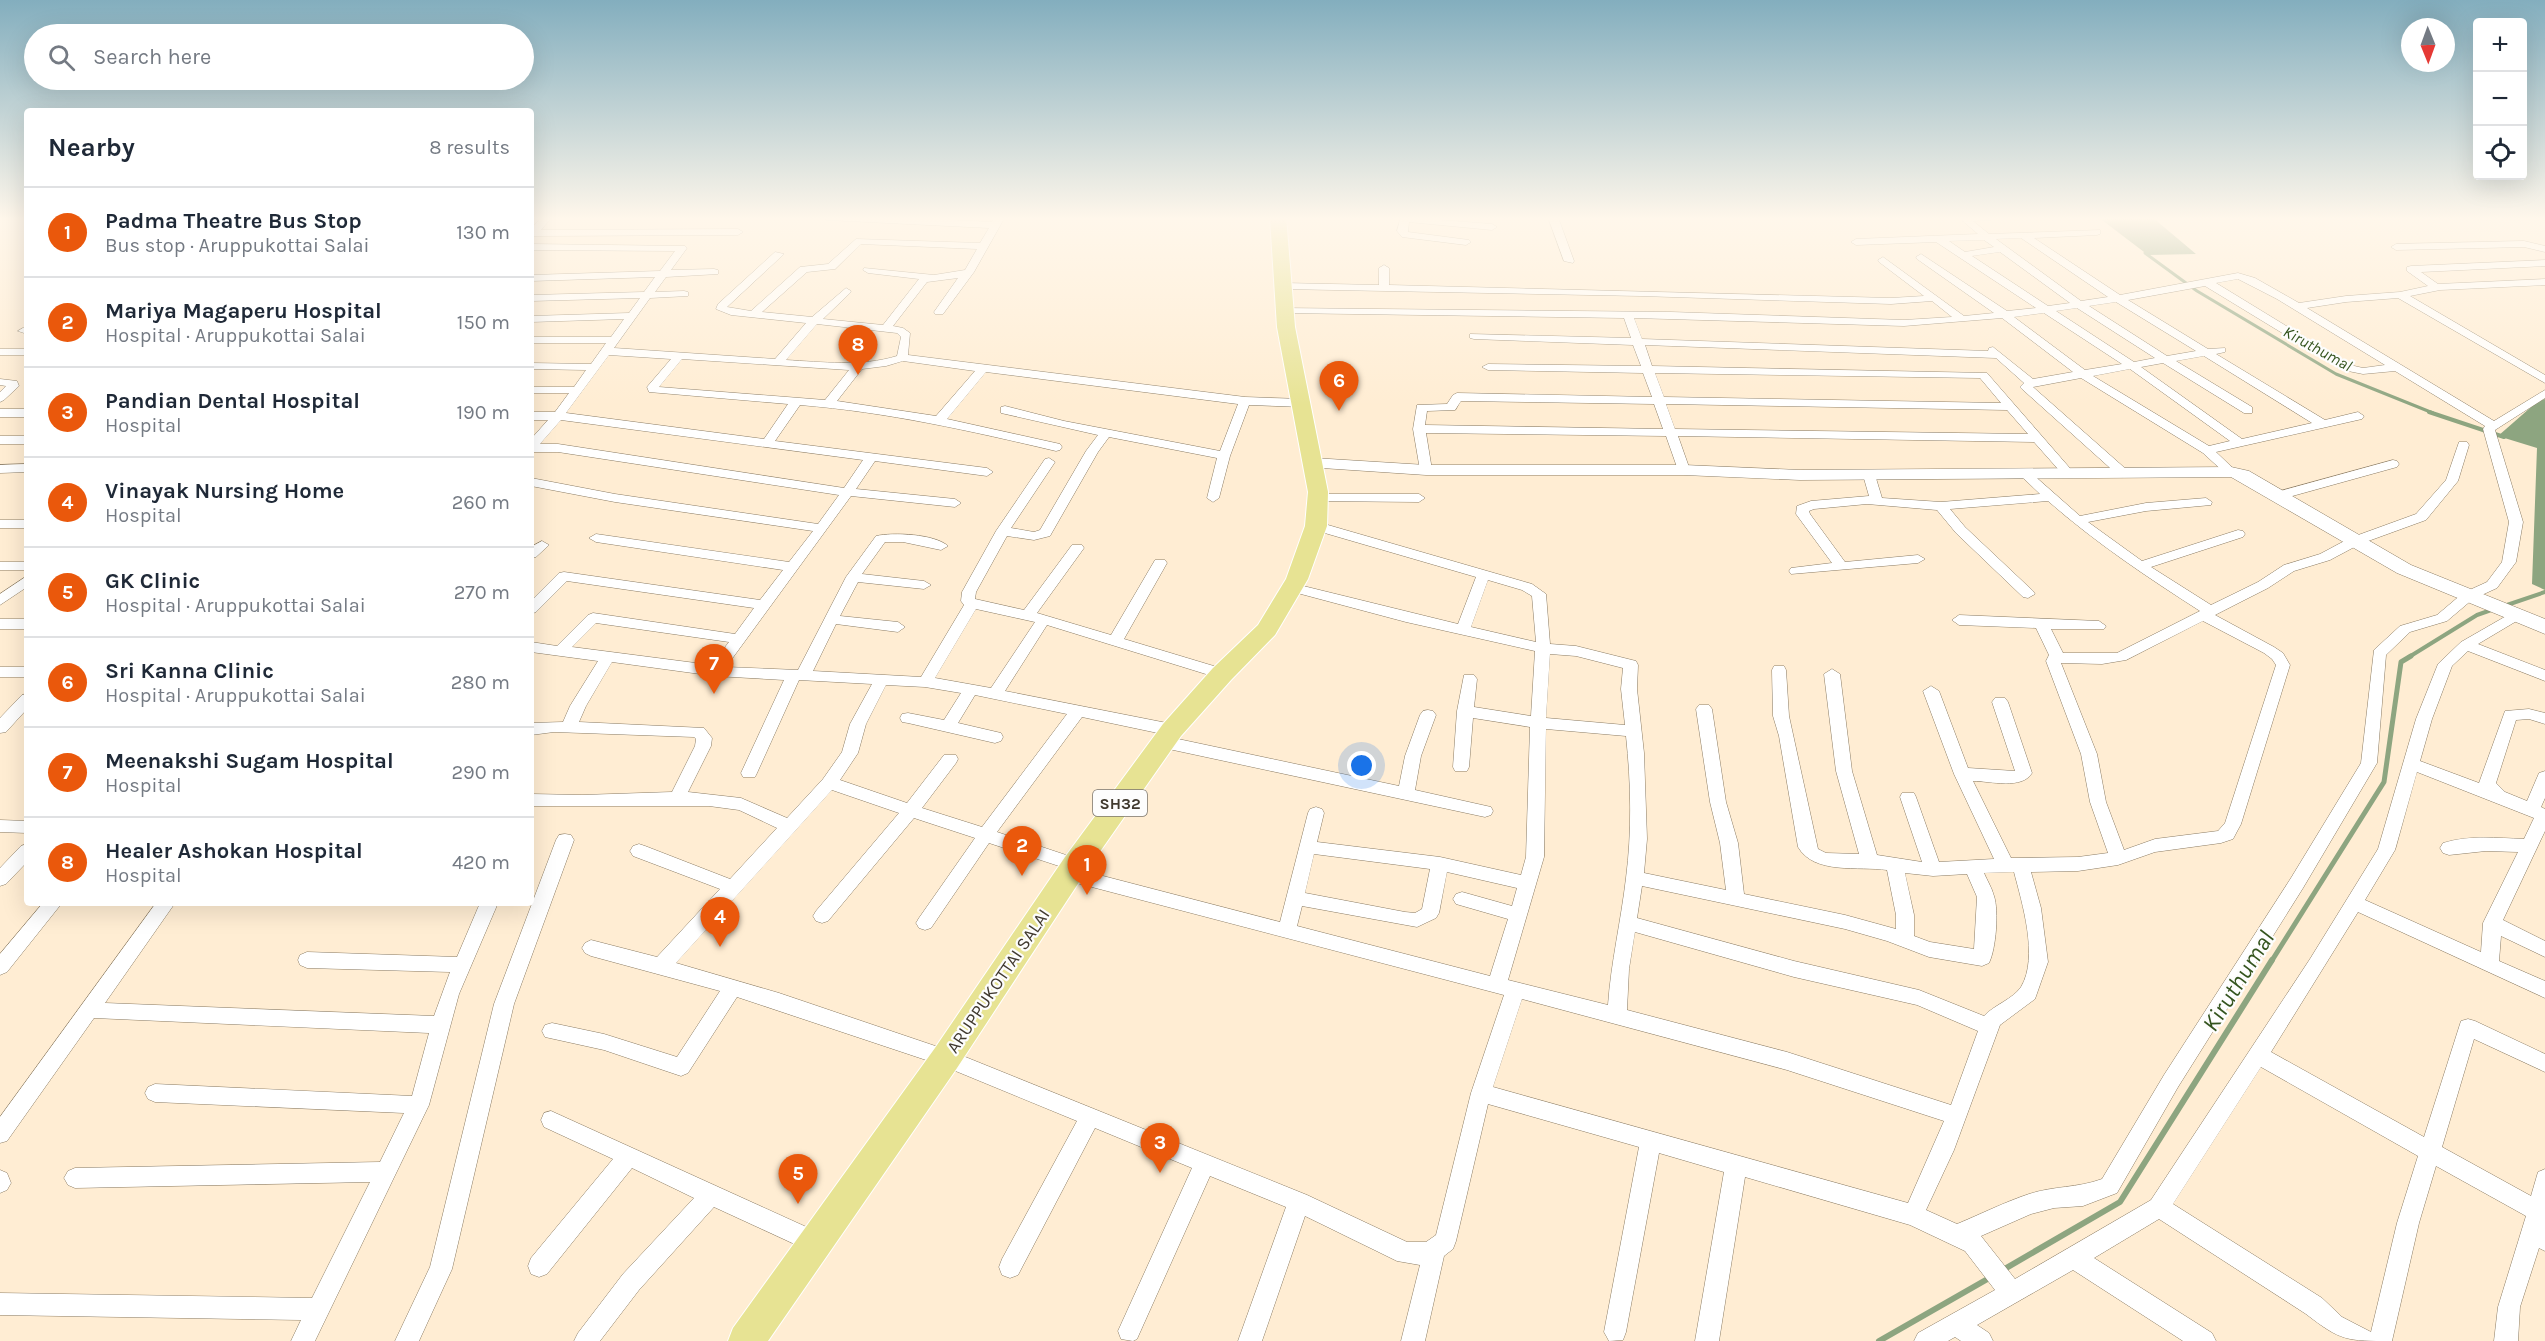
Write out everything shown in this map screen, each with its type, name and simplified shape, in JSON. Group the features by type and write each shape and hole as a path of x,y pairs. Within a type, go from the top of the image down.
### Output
{"main road":[{"name":"ARUPPUKOTTAI SALAI","path":"746,1341 946,1058 1072,870 1168,736 1222,674 1268,630 1297,579 1316,526 1318,498 1283,298 1282,280"}],"street":[{"path":"534,444 558,416 659,280"},
{"path":"750,280 722,306 725,310 886,328 905,333 902,358"},
{"path":"754,314 792,280"},
{"path":"886,328 922,280"},
{"path":"939,312 963,280"},
{"path":"1384,280 1384,288"},
{"path":"1909,280 1962,320"},
{"path":"1954,280 2081,373 2207,450 2231,472"},
{"path":"2000,280 2131,365 2240,443"},
{"path":"2045,280 2165,360 2248,411"},
{"path":"2089,280 2323,424"},
{"path":"1283,298 1628,315 1904,323 2005,315 2118,299 2219,280"},
{"path":"1965,1239 2030,1204 2054,1198 2083,1196 2109,1186 2171,1081 2297,883 2369,764 2379,653 2405,629 2442,618 2476,599 2492,585 2509,562 2516,522 2491,430 2396,367 2249,280"},
{"path":"2425,280 2435,287"},
{"path":"2206,282 2347,368 2363,370 2396,367"},
{"path":"2297,307 2346,299 2400,296 2435,287 2545,282"},
{"path":"1283,298 1384,288 1891,300 1934,298"},
{"path":"778,362 814,320 846,291"},
{"path":"534,298 684,294"},
{"path":"2400,296 2545,380"},
{"path":"1628,315 1684,470"},
{"path":"534,320 631,316"},
{"path":"1474,336 1996,352 2031,383"},
{"path":"534,340 613,340"},
{"path":"2122,473 2026,387 2031,383 2081,373 2221,350"},
{"path":"605,351 858,367 902,358 982,370 1245,401 1302,403"},
{"path":"0,352 24,352"},
{"path":"680,356 653,387 653,390 795,403 829,403 939,421 1056,447"},
{"path":"534,366 594,367"},
{"path":"829,403 858,367"},
{"path":"1488,367 1983,375 2069,474"},
{"path":"939,421 982,370"},
{"path":"0,382 24,382"},
{"path":"0,398 11,389 13,383"},
{"path":"534,390 576,390"},
{"path":"2491,430 2545,393"},
{"path":"1426,470 1419,429 1421,408 1451,407 1457,397 2011,407"},
{"path":"1213,498 1224,456 1245,401"},
{"path":"768,444 795,403"},
{"path":"1005,410 1064,425 1224,456"},
{"path":"0,413 24,414"},
{"path":"534,416 558,416 870,459 987,472"},
{"path":"2207,450 2358,416"},
{"path":"1419,429 2037,438"},
{"path":"1000,536 1034,536 1045,533 1092,451 1107,432"},
{"path":"0,440 24,440"},
{"path":"2118,858 2098,802 2089,754 2053,661 2058,658 2096,661 2121,657 2264,585 2289,568 2325,557 2355,541 2421,517 2452,481 2463,445"},
{"path":"534,447 555,448 842,500 955,503"},
{"path":"715,671 870,459"},
{"path":"1049,462 1000,536 968,597 972,604 1044,619 1222,674"},
{"path":"1313,463 1426,470 1684,470 1800,475 2231,472 2243,475 2404,569 2545,627"},
{"path":"2278,496 2393,464"},
{"path":"0,469 24,468"},
{"path":"1779,670 1781,713 1809,852 1824,859 1869,861 1895,867 1933,869 2078,864 2118,858 2156,846 2221,837 2227,834 2233,824 2283,665 2278,656 2206,613 2140,566 2078,520 2025,474"},
{"path":"1869,475 1877,496 1872,501"},
{"path":"534,483 615,498 819,528"},
{"path":"1841,566 1803,514 1802,508 1812,505 1872,501 1941,506 2051,497"},
{"path":"1318,498 1419,498"},
{"path":"2078,520 2146,507 2206,502"},
{"path":"1941,506 1951,521 2018,581 2028,594"},
{"path":"0,524 24,524"},
{"path":"591,948 733,987 946,1058 1299,1202 1405,1253 1421,1256 1434,1252 1445,1241 1506,988 1518,915 1535,857 1538,723 1543,645 1539,594 1527,587 1316,526"},
{"path":"2140,566 2182,552 2203,542 2238,534"},
{"path":"749,773 853,577 881,539 889,537 915,540 941,546"},
{"path":"596,538 791,567"},
{"path":"534,552 542,545"},
{"path":"1028,615 1077,548"},
{"path":"1796,571 1918,559"},
{"path":"1115,641 1161,563"},
{"path":"0,566 24,566"},
{"path":"1463,630 1484,574"},
{"path":"534,606 564,576 763,605"},
{"path":"853,577 924,585"},
{"path":"0,601 24,582"},
{"path":"1291,587 1463,630 1576,651 1631,665 1629,689 1636,753 1638,839 1635,878 1620,969 1617,1016"},
{"path":"926,682 972,604"},
{"path":"1926,1341 1956,1324 2008,1287 2073,1257 2159,1207 2355,903 2386,850 2424,719 2445,664 2466,645 2512,615"},
{"path":"560,651 593,618 738,639"},
{"path":"830,619 898,627"},
{"path":"994,694 1044,619"},
{"path":"1959,620 2099,626"},
{"path":"0,624 24,624"},
{"path":"2041,624 2058,658"},
{"path":"2466,645 2545,676"},
{"path":"534,647 715,671 926,682 971,689 1078,711 1168,736 1485,811"},
{"path":"569,728 579,706 608,657"},
{"path":"0,672 24,672"},
{"path":"1832,674 1844,771 1869,861"},
{"path":"661,966 829,783 850,753 858,724 882,679"},
{"path":"1461,767 1469,679"},
{"path":"948,727 971,689"},
{"path":"1913,1215 1944,1150 1992,1020 2028,993 2039,962 2031,908 2013,865 1962,774 1931,691"},
{"path":"0,728 24,702"},
{"path":"1962,774 2017,777 2024,774 2000,702"},
{"path":"1704,709 1718,802 1729,843 1736,899"},
{"path":"925,923 999,816 1078,711"},
{"path":"1465,711 1538,723 1632,731"},
{"path":"2499,796 2487,784 2510,715 2529,714 2545,719"},
{"path":"1406,794 1413,756 1428,715"},
{"path":"908,718 995,737"},
{"path":"534,729 688,730 702,735 703,746 677,798"},
{"path":"822,916 911,810 950,759"},
{"path":"2410,764 2499,796 2540,814"},
{"path":"2490,965 2492,923 2529,846 2540,814 2545,777"},
{"path":"829,783 986,836 1072,870 1287,930 1787,1061 1956,1116"},
{"path":"1908,797 1933,869"},
{"path":"534,800 561,802 677,798 736,803 789,826"},
{"path":"1287,930 1316,813"},
{"path":"0,826 24,827"},
{"path":"407,1341 441,1269 504,1004 565,840"},
{"path":"2449,848 2486,844 2529,846"},
{"path":"1308,847 1440,864 1527,884"},
{"path":"639,851 733,887"},
{"path":"0,879 24,854"},
{"path":"1295,898 1417,920 1430,913 1440,864"},
{"path":"1895,867 1905,915 1905,940"},
{"path":"1635,878 1845,922 1929,949 1982,958 1986,933 1986,897 1973,868"},
{"path":"1461,899 1518,915"},
{"path":"2355,903 2545,990"},
{"path":"0,967 51,906"},
{"path":"0,1134 164,906"},
{"path":"303,1341 418,1105 461,965 488,906"},
{"path":"1627,922 1794,969 1919,998 1990,1027"},
{"path":"2492,923 2545,949"},
{"path":"307,960 461,965"},
{"path":"552,1031 604,1042 681,1067 733,987"},
{"path":"89,1010 441,1025"},
{"path":"2380,1341 2408,1223 2468,1027 2545,1063"},
{"path":"2258,1055 2430,1151 2538,1228"},
{"path":"154,1093 418,1105"},
{"path":"1481,1093 1913,1215 1965,1239 2008,1287"},
{"path":"1010,1267 1090,1118"},
{"path":"552,1120 816,1243"},
{"path":"1615,1332 1651,1141"},
{"path":"538,1266 629,1156"},
{"path":"1129,1331 1204,1165"},
{"path":"1707,1341 1736,1165"},
{"path":"75,1178 386,1172"},
{"path":"2506,1341 2509,1307 2538,1228 2545,1179"},
{"path":"586,1341 631,1282 711,1195"},
{"path":"1250,1341 1299,1202"},
{"path":"2159,1207 2314,1306 2334,1325 2364,1341"},
{"path":"1413,1341 1434,1252"},
{"path":"2073,1257 2204,1341"},
{"path":"0,1304 319,1309"},
{"path":"1956,1324 1981,1341"}],"shaded area":[{"path":"2545,399 2545,590 2532,584 2537,448 2498,436 2538,401"}],"waterway":[{"name":"Kiruthumal","path":"2181,280 2336,374 2433,413"},
{"name":"Kiruthumal","path":"2429,412 2504,437"},
{"name":"Kiruthumal","path":"2504,606 2545,592"},
{"name":"Kiruthumal","path":"2409,657 2477,615 2494,609"},
{"name":"Kiruthumal","path":"2271,962 2384,782 2401,662 2411,656"},
{"name":"Kiruthumal","path":"2001,1271 2120,1202 2272,960"},
{"name":"Kiruthumal","path":"1879,1341 1991,1277"}],"place":[{"name":"Healer Ashokan Hospital","path":"858,375"},
{"name":"Sri Kanna Clinic","path":"1339,411"},
{"name":"Meenakshi Sugam Hospital","path":"714,694"},
{"name":"Mariya Magaperu Hospital","path":"1022,876"},
{"name":"Padma Theatre Bus Stop","path":"1087,895"},
{"name":"Vinayak Nursing Home","path":"720,947"},
{"name":"Pandian Dental Hospital","path":"1160,1173"},
{"name":"GK Clinic","path":"798,1204"}]}
